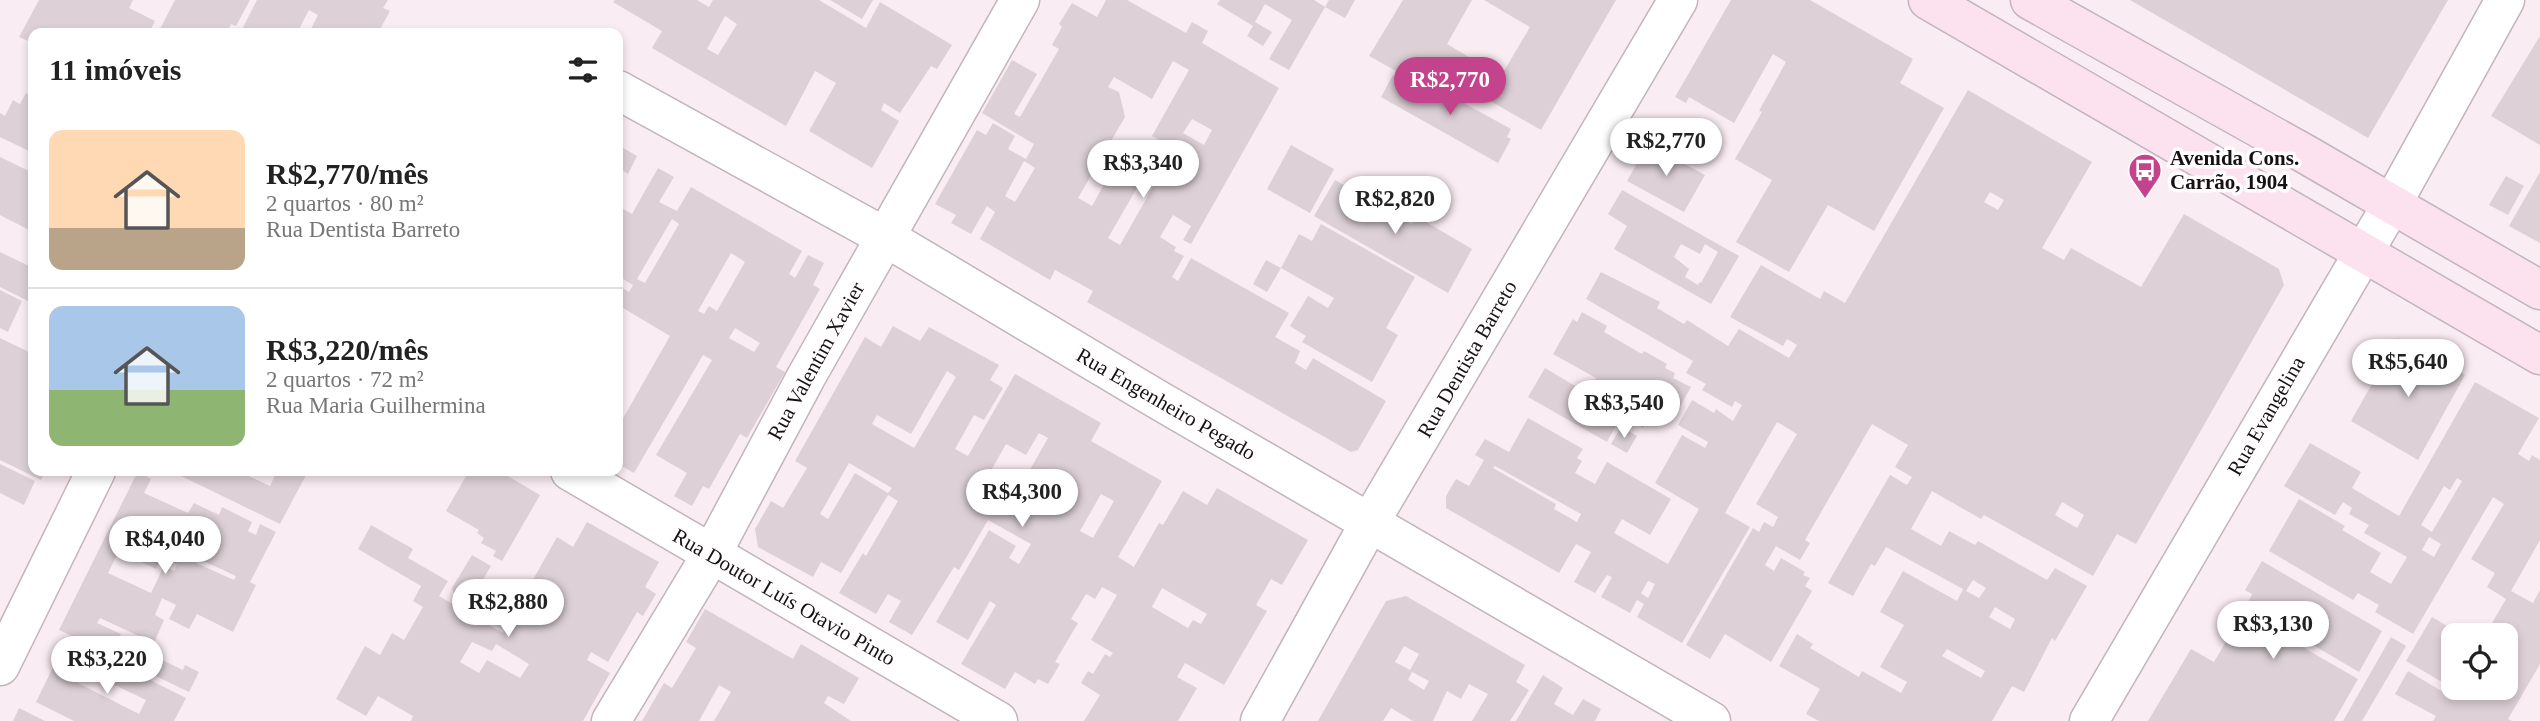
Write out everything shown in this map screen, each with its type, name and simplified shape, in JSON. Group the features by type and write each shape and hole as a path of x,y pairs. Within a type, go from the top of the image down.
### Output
{"main road":[{"path":"1928,0 2540,355"},
{"path":"2030,0 2540,290"}],"street":[{"name":"Rua Valentim Xavier","path":"611,721 711,555 806,377 1020,0"},
{"name":"Rua Dentista Barreto","path":"1260,721 1370,522 1678,0"},
{"name":"Rua Evangelina","path":"2089,721 2392,204 2505,0"},
{"name":"Rua Engenheiro Pegado","path":"623,93 885,237 1370,522 1689,716"},
{"path":"1,663 94,476"},
{"name":"Rua Doutor Luís Otavio Pinto","path":"578,476 998,721"}],"building":[{"path":"39,0 133,0 129,8 155,21 152,28 28,28 28,41 19,37"},
{"path":"175,0 250,0 236,26 231,24 229,28 161,28"},
{"path":"257,0 388,0 383,8 390,11 381,28 312,28 318,15 309,10 300,28 243,28"},
{"path":"697,0 709,7 713,0 819,0 866,28 880,2 952,45 937,69 931,66 900,113 884,103 881,110 899,121 872,168 809,131 836,83 815,71 786,126 652,48 662,31 613,2","holes":["725,16 737,24 718,55 707,49"]},
{"path":"830,0 873,0 862,19"},
{"path":"1106,0 1127,0 1186,33 1192,22 1208,31 1202,43 1279,88 1191,244 1183,240 1191,226 1173,215 1160,237 1176,247 1174,251 1184,256 1172,277 1178,281 1191,258 1289,313 1275,337 1300,351 1295,363 1306,370 1313,358 1386,401 1358,450 1351,452 1087,302 1093,291 1055,270 1050,280 980,239 995,212 987,206 971,234 951,223 956,215 935,204 977,130 986,135 993,123 1015,136 1008,149 1026,159 1034,144 982,113 1012,60 1037,74 1014,114 1020,117 1059,49 1052,45 1062,27 1059,24 1072,3 1097,17","holes":["1173,61 1189,70 1152,136 1175,149 1170,156 1187,166 1179,181 1162,171 1120,245 1108,238 1156,155 1129,140 1092,206 1078,198 1125,117 1119,92 1108,87 1114,77 1152,99","1192,119 1212,130 1204,145 1183,133","1024,161 1035,168 1015,202 1005,196"]},
{"path":"1220,0 1314,0 1325,7 1289,70 1269,59 1292,20 1265,4 1255,22 1272,32 1263,46 1247,36 1253,26 1217,4"},
{"path":"1329,0 1355,0 1345,18 1325,7"},
{"path":"1403,0 1472,0 1447,44 1501,76 1530,27 1484,0 1616,0 1541,130 1417,59 1407,77 1369,56"},
{"path":"1731,0 1810,0 1913,59 1900,83 1944,108 1874,231 1828,205 1789,272 1736,242 1772,180 1735,159 1786,62 1773,54 1734,123 1689,97 1686,103 1675,97"},
{"path":"2130,0 2448,0 2368,138"},
{"path":"2540,36 2540,145 2491,116"},
{"path":"1393,75 1417,89 1422,80 1511,129 1507,137 1511,139 1498,163 1381,97"},
{"path":"1968,90 2092,162 2042,248 2064,260 2071,248 2141,287 2184,214 2279,269 2284,285 2136,544 2117,534 2093,576 1984,515 1981,519 1932,491 1911,529 1941,546 1949,531 1975,545 1978,541 2047,580 2055,568 2087,586 2055,641 2052,638 2024,692 2012,686 1992,721 1819,721 1806,714 1820,689 1779,666 1797,634 1813,644 1810,648 1859,677 1862,671 1901,693 1907,682 1880,667 1904,625 1880,612 1903,571 1957,601 1963,589 1886,547 1875,566 1871,564 1853,596 1828,583 1890,475 1907,485 1912,477 1895,467 1908,445 1872,424 1805,540 1810,543 1800,560 1776,546 1765,565 1774,571 1781,558 1805,572 1803,575 1810,578 1805,586 1812,591 1771,662 1725,634 1710,659 1686,645 1753,528 1759,532 1764,522 1773,527 1778,517 1756,504 1797,434 1777,422 1725,513 1750,527 1682,643 1637,617 1644,604 1637,600 1630,613 1601,597 1612,577 1607,575 1595,593 1574,582 1591,552 1576,544 1559,573 1446,508 1446,496 1456,479 1469,486 1484,460 1475,455 1485,439 1509,452 1528,418 1583,449 1577,458 1582,461 1575,473 1595,484 1607,462 1671,499 1650,535 1622,519 1614,533 1668,564 1699,509 1655,483 1682,435 1705,448 1708,442 1678,425 1692,400 1714,413 1716,409 1733,421 1742,405 1735,401 1732,407 1702,390 1706,384 1686,373 1693,361 1586,299 1601,272 1660,302 1657,308 1684,324 1687,320 1728,346 1739,329 1789,358 1797,345 1787,339 1783,346 1730,317 1761,265 1820,299 1824,291 1845,303","holes":["1990,192 2004,200 1998,210 1984,202","1495,466 1581,514 1577,522 1554,509 1556,504 1493,468","2062,502 2084,515 2077,528 2055,515","1973,580 1986,588 1979,598 1966,591","1648,581 1655,584 1648,598 1641,593","1995,607 2015,619 2010,629 1989,617","1947,649 1985,671 1981,678 1942,656"]},
{"path":"26,93 28,94 28,151 0,137 0,113 5,116 13,100 20,104"},
{"path":"1648,144 1705,175 1684,212 1627,181"},
{"path":"1291,145 1334,169 1310,213 1267,189"},
{"path":"623,148 637,156 628,174 623,170"},
{"path":"0,157 28,171 28,229 0,215"},
{"path":"658,168 674,177 659,202 677,211 691,187 802,251 789,274 795,278 808,255 824,263 813,285 820,289 776,367 785,372 747,438 740,434 709,489 703,486 692,506 674,496 687,473 656,455 712,360 703,355 634,473 623,467 623,418 670,336 623,308 623,288 629,292 633,285 623,279 623,209 632,214","holes":["672,219 679,224 645,283 637,279","731,253 745,262 717,311 709,306 704,314 698,311","735,328 760,343 754,352 729,338"]},
{"path":"2540,172 2540,243 2509,226"},
{"path":"2506,176 2524,186 2508,215 2489,205"},
{"path":"1335,180 1412,224 1416,216 1472,249 1448,293 1314,216"},
{"path":"1622,190 1739,256 1711,304 1614,249 1627,226 1608,214","holes":["1681,244 1700,254 1705,244 1718,252 1698,285 1685,277 1689,269 1674,257"]},
{"path":"1321,224 1415,277 1386,328 1398,335 1372,382 1302,342 1306,336 1290,326 1308,296 1328,308 1334,298 1281,268 1299,234 1312,241"},
{"path":"0,252 28,266 28,301 0,287"},
{"path":"1266,260 1281,268 1267,292 1253,284"},
{"path":"0,290 22,301 8,332 0,328"},
{"path":"1582,312 1607,326 1604,332 1642,354 1644,351 1667,364 1665,368 1675,373 1673,378 1691,387 1672,421 1653,410 1643,428 1621,416 1607,442 1528,397 1545,368 1587,393 1596,378 1553,354 1573,319 1577,322"},
{"path":"893,326 920,341 929,327 999,365 990,380 1003,388 984,420 974,415 955,449 968,456 1015,374 1101,423 1091,441 1162,481 1118,557 1134,567 1159,523 1163,525 1183,491 1207,505 1217,488 1308,540 1282,585 1271,579 1256,605 1267,611 1224,685 1185,663 1177,677 1197,688 1178,721 1084,721 1100,695 1081,683 1088,671 1093,674 1105,654 1110,657 1113,653 1091,640 1117,595 1102,587 1095,599 1086,594 1071,619 1078,623 1055,662 1060,664 1048,684 1038,679 1035,684 1015,672 1005,689 961,664 996,605 990,601 968,640 936,622 989,530 1016,546 1009,558 1019,564 1031,544 988,520 959,570 954,567 912,635 889,622 901,601 888,594 876,614 839,593 863,553 866,556 898,501 888,495 841,573 821,562 813,577 758,547 755,529 771,501 783,508 807,468 795,461 865,337 881,347","holes":["947,371 956,377 914,448 872,424 877,415 911,434","1039,433 1048,438 1015,496 1026,503 1019,516 980,490 1006,444 1026,455","849,463 892,488 888,493 855,473 828,519 820,514","1101,494 1114,501 1093,538 1080,531","1162,588 1207,614 1201,624 1193,620 1188,628 1152,607"]},
{"path":"0,338 28,352 28,474 0,460"},
{"path":"2398,338 2465,375 2418,460 2351,421"},
{"path":"2475,382 2539,418 2518,454 2529,461 2532,455 2540,460 2540,540 2511,591 2533,603 2540,590 2540,664 2508,719 2512,721 2433,721 2436,716 2395,694 2408,671 2441,691 2441,700 2518,700 2518,623 2492,623 2506,599 2487,587 2495,573 2471,559 2504,504 2493,497 2413,634 2375,612 2379,605 2358,593 2353,600 2269,551 2299,499 2345,526 2342,530 2381,553 2370,572 2391,584 2407,557 2364,533 2369,525 2349,514 2352,508 2343,502 2335,515 2284,486 2310,443 2361,472 2352,488 2399,516","holes":["2457,478 2462,481 2432,532 2421,525 2444,486 2450,490","2429,537 2441,544 2434,557 2422,550"]},
{"path":"1621,427 1637,436 1627,453 1611,444"},
{"path":"0,464 35,481 24,505 0,493"},
{"path":"136,476 151,479 144,493 188,513 194,503 219,515 222,507 252,522 248,531 256,535 260,524 276,532 250,582 256,585 233,632 197,614 189,629 169,619 176,605 162,598 155,615 164,620 154,643 100,618 97,623 121,634 118,639 183,670 185,665 199,672 189,692 59,630","holes":["151,525 187,542 182,551 146,534","119,551 156,569 161,557 177,564 174,571 164,566 151,593 108,573","199,559 236,576 234,580 196,563"]},
{"path":"181,476 248,476 270,486 275,476 305,476 280,524"},
{"path":"466,476 508,476 540,495 502,561 493,556 496,551 481,543 484,538 477,533 479,530 446,511"},
{"path":"587,522 659,562 645,587 656,594 643,616 637,612 608,662 591,652 587,660 610,673 583,721 411,721 413,716 378,696 366,716 336,699 365,646 380,655 392,633 404,640 423,607 413,601 421,586 358,549 371,525 413,549 408,558 448,581 439,596 503,633 557,537 573,547","holes":["472,642 492,651 496,644 529,664 520,678 487,660 479,673 460,662"]},
{"path":"472,555 491,566 467,607 456,601 452,588"},
{"path":"2262,561 2382,631 2359,672 2277,624 2273,630 2358,679 2334,721 2148,721 2191,649 2214,662 2246,607 2252,594 2245,590"},
{"path":"1406,596 1525,665 1516,682 1529,690 1510,721 1472,721 1488,694 1469,684 1461,699 1447,691 1433,721 1413,721 1391,708 1383,721 1318,721 1386,601","holes":["1404,646 1419,654 1410,670 1395,662","1412,672 1429,681 1424,690 1408,680"]},
{"path":"705,609 793,659 801,644 859,678 844,704 828,696 824,703 851,721 714,721 731,692 719,685 699,721 642,721 664,683 672,688 696,648 686,642"},
{"path":"2432,617 2442,623 2441,681 2406,661"},
{"path":"2391,637 2406,646 2362,721 2343,721"},
{"path":"58,657 75,665 68,678 139,714 146,700 96,676 106,658 186,698 174,721 74,721 36,702"},
{"path":"1543,675 1563,688 1554,704 1573,715 1583,699 1601,709 1595,721 1516,721"},
{"path":"19,708 45,721 13,721"}],"place":[{"name":"Avenida Cons. Carrão, 1904","path":"2145,200"}]}
